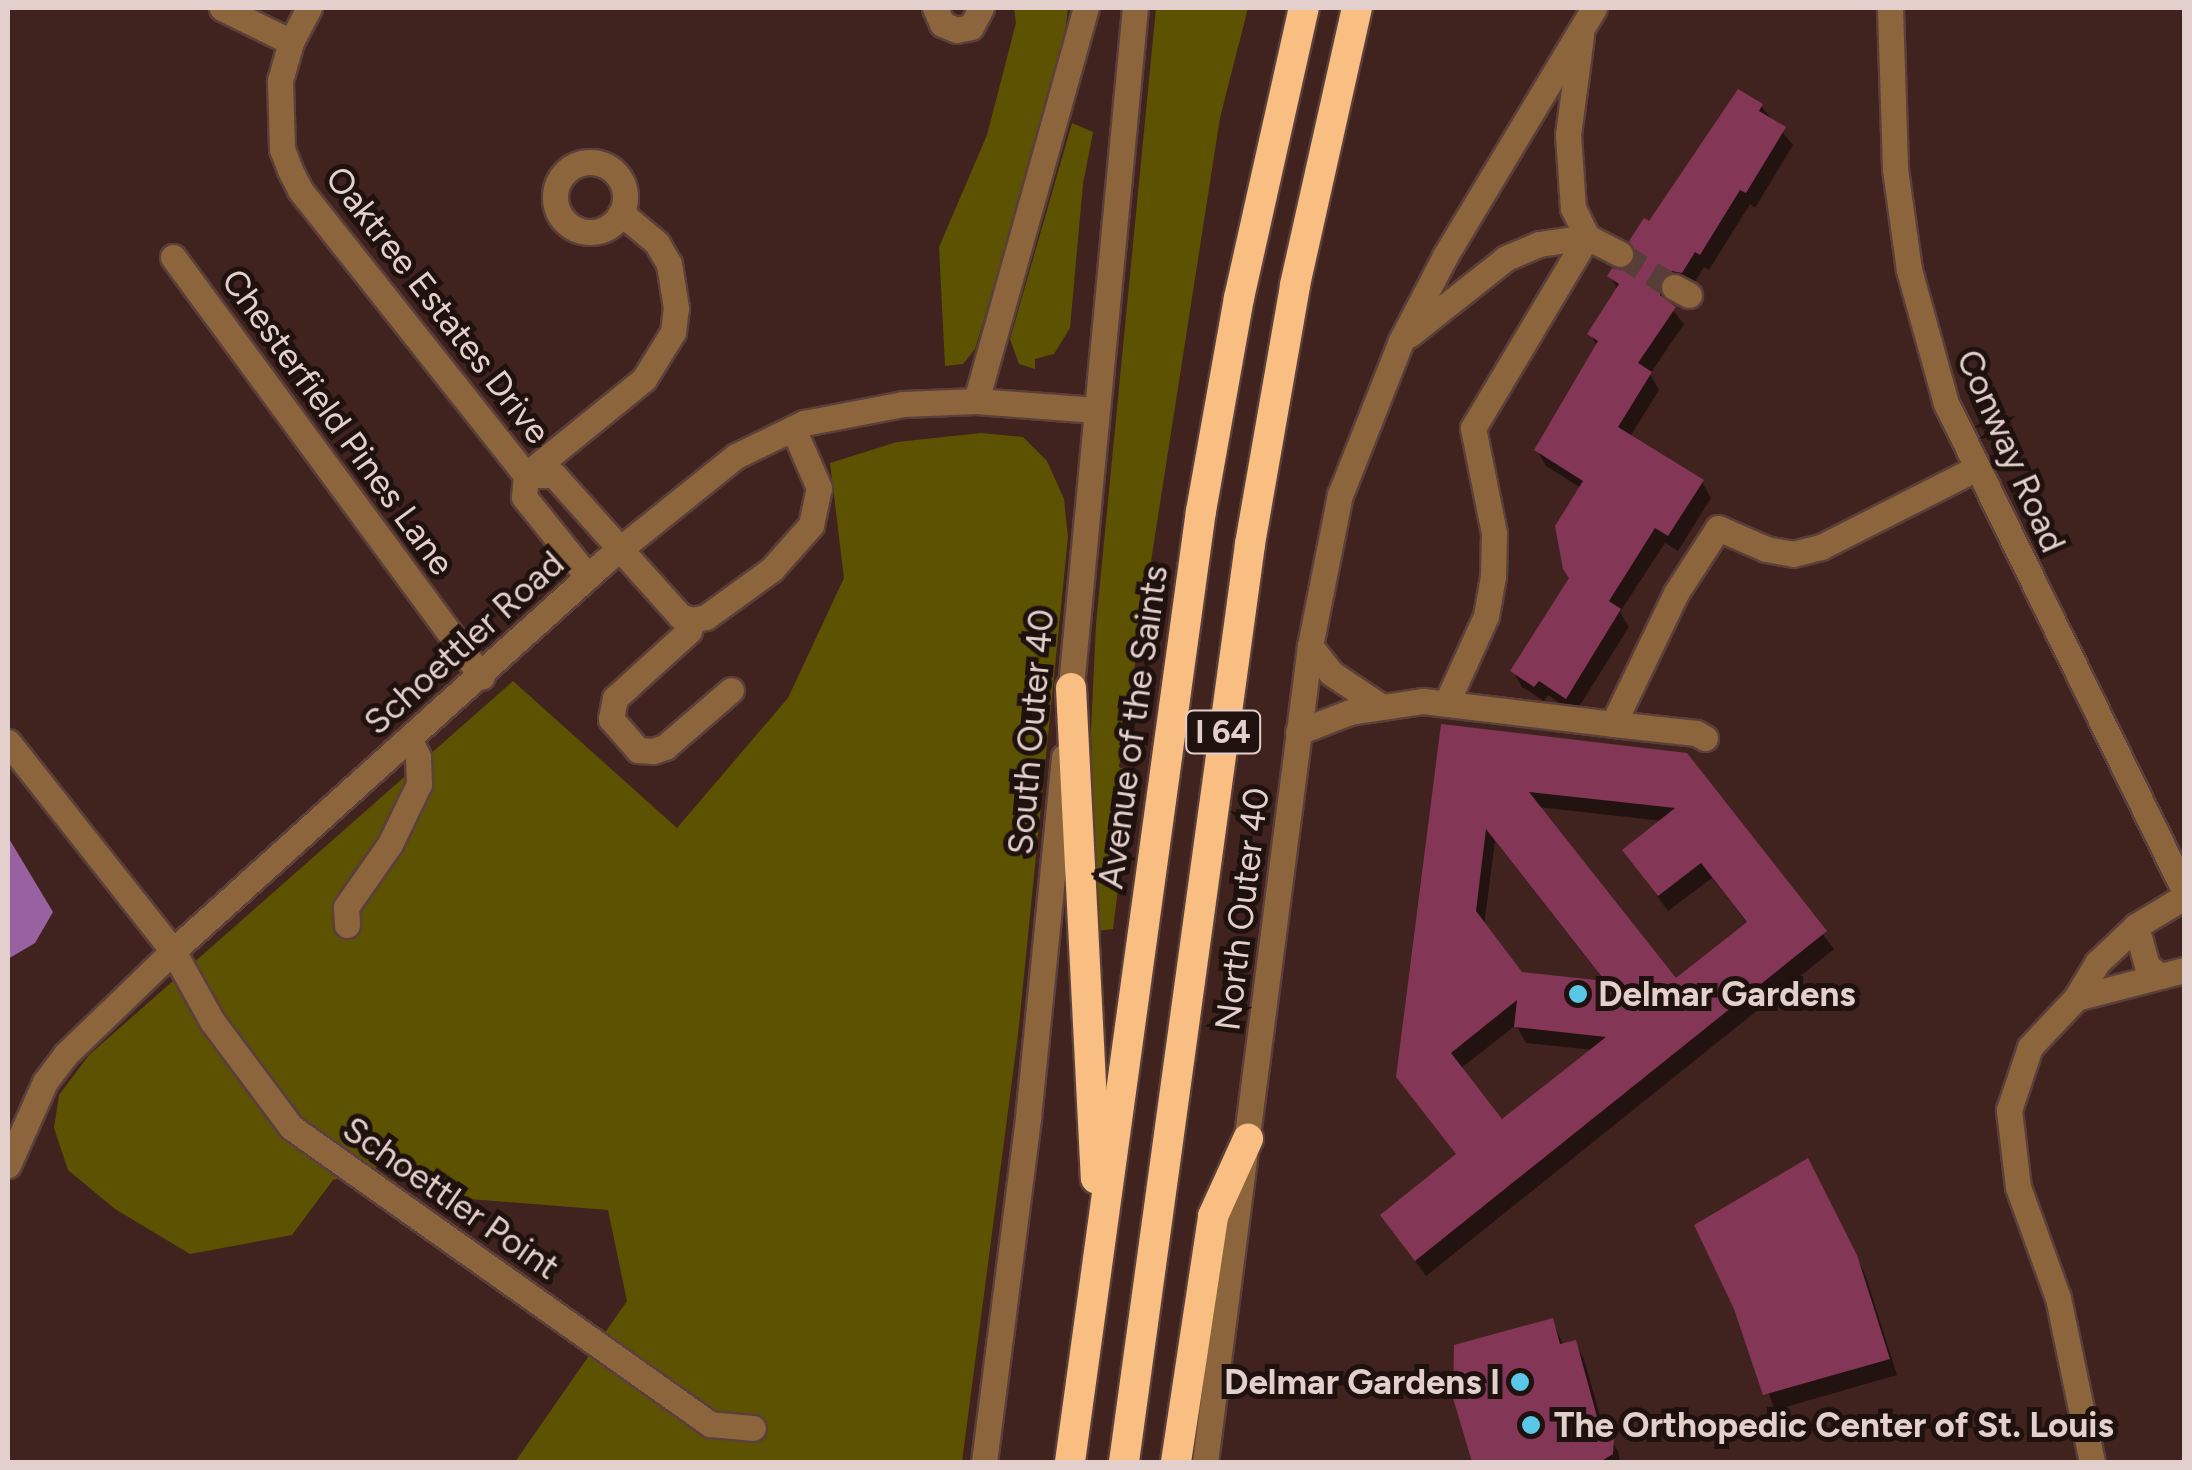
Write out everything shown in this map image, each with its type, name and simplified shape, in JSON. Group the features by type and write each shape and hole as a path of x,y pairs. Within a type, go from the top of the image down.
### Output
{"highway":[{"name":"Avenue of the Saints","path":"1070,1462 1204,494 1239,298 1304,8"},
{"name":"I 64","path":"1124,1462 1250,544 1294,286 1357,8"},
{"path":"1070,688 1100,1240"},
{"path":"1176,1462 1213,1216 1248,1139"}],"street":[{"path":"222,8 292,42"},
{"name":"Oaktree Estates Drive","path":"309,8 292,42 280,81 282,150 300,190 526,475 524,498 588,577"},
{"path":"936,8 942,24 956,30 971,26 981,8"},
{"path":"976,401 1086,8"},
{"name":"South Outer 40","path":"984,1462 1028,1118 1135,8"},
{"name":"Conway Road","path":"1890,8 1896,169 1909,270 1940,386 1975,468 2184,894"},
{"path":"1587,236 1573,208 1568,148 1588,19"},
{"name":"North Outer 40","path":"1205,1462 1310,646 1340,495 1401,341 1445,256 1588,19"},
{"path":"526,475 644,380 673,332 676,308 670,264 656,243 621,213"},
{"path":"1448,702 1486,616 1494,577 1494,533 1474,428 1587,236"},
{"path":"1401,341 1506,258 1564,237 1587,236 1620,254"},
{"name":"Chesterfield Pines Lane","path":"172,257 482,676"},
{"name":"Schoettler Road","path":"8,1160 46,1082 65,1055 173,951 588,577 736,456 793,428 858,410 976,401 1096,410"},
{"path":"731,690 665,748 653,751 638,750 610,719 615,698 689,631 692,620 706,617 801,542 818,506 819,488 793,428"},
{"path":"1613,724 1676,593 1718,528 1766,549 1793,554 1821,546 1975,468"},
{"name":"Oaktree Estates Drive","path":"526,475 554,475 680,616 692,620"},
{"path":"1310,646 1331,673 1379,705"},
{"path":"1298,732 1379,705 1448,702 1696,732 1706,738"},
{"path":"348,925 346,906 390,844 419,784 418,757 410,740"},
{"name":"Schoettler Point","path":"8,742 173,951 212,1021 291,1127 710,1424 752,1428"},
{"path":"2092,1462 2058,1298 2018,1187 2009,1110 2030,1047 2076,998 2097,963 2136,926 2184,894"},
{"path":"2136,926 2148,966 2173,973"},
{"path":"2076,998 2173,973"}],"shaded area":[{"path":"1014,8 1068,8 1062,60 975,349 963,364 945,366 939,247 987,135 1016,23"},
{"path":"1156,8 1248,8 1220,118 1119,767 1133,772 1113,929 1096,931 1091,731 1096,624"},
{"path":"1072,123 1093,132 1083,184 1070,328 1054,354 1035,359 1035,369 1019,364 1010,339"},
{"path":"981,433 1023,437 1047,461 1064,499 1068,537 1018,1035 962,1462 515,1462 627,1301 608,1210 432,1196 388,1164 333,1180 292,1235 190,1254 115,1209 68,1170 54,1128 59,1095 89,1055 513,681 677,828 788,698 844,578 830,463 897,442"},
{"path":"8,837 53,912 35,943 8,959"}],"building":[{"path":"1738,89 1763,104 1759,111 1786,127 1746,193 1740,190 1700,255 1695,252 1682,273 1672,271 1660,279 1660,295 1676,307 1638,363 1652,372 1618,427 1704,480 1668,536 1655,528 1609,601 1621,609 1566,699 1539,681 1534,687 1510,671 1569,578 1563,569 1555,526 1583,481 1534,450 1598,341 1587,334 1619,284 1607,276 1612,268 1622,270 1634,262 1636,252 1629,241 1644,218 1649,221"},
{"name":"Delmar Gardens","path":"1441,724 1687,753 1827,931 1415,1261 1380,1215 1456,1154 1396,1077","holes":["1529,792 1675,808 1622,850 1658,896 1701,863 1747,922 1676,978","1486,829 1605,981 1522,972 1476,911","1517,1000 1514,1027 1606,1037 1502,1119 1451,1053"]},
{"path":"1808,1158 1857,1255 1890,1359 1763,1395 1734,1309 1694,1225"},
{"name":"Delmar Gardens I","path":"1553,1318 1560,1344 1576,1340 1599,1424 1614,1438 1613,1454 1600,1462 1472,1462 1453,1398 1454,1345"}],"tunnel":[{"path":"1620,254 1674,287"}],"place":[{"name":"Delmar Gardens","path":"1578,994"},
{"name":"Delmar Gardens I","path":"1520,1382"},
{"name":"The Orthopedic Center of St. Louis","path":"1531,1425"}]}
